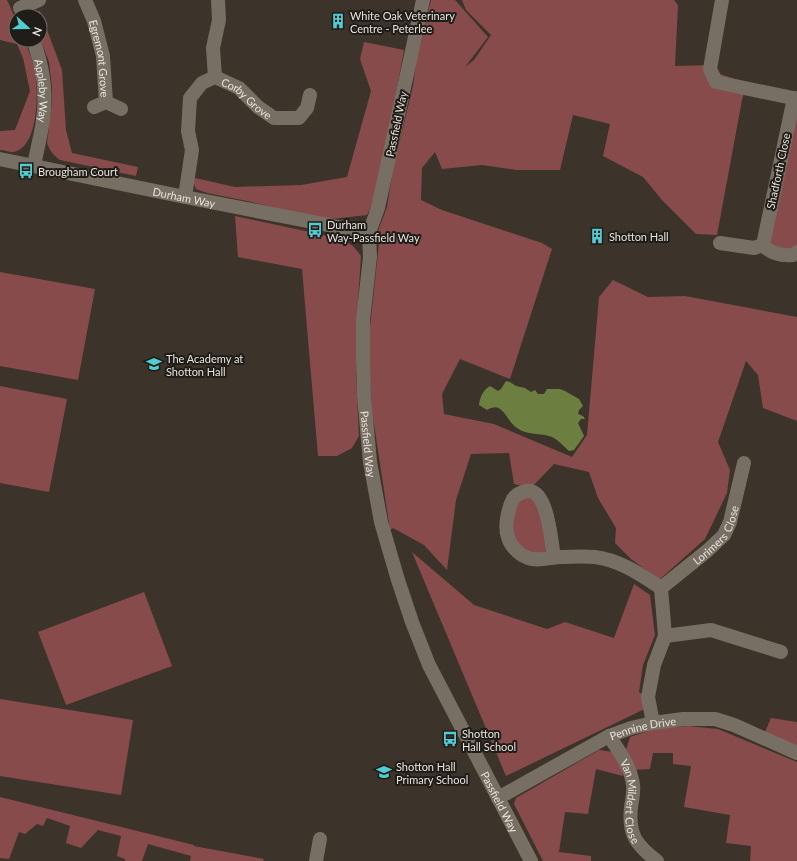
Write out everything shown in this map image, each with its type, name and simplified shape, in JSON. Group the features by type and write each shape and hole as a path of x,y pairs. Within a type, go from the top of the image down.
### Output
{"street":[{"path":"20,8 39,0"},
{"name":"Egremont Grove","path":"85,0 94,21 103,56 100,105 121,109"},
{"name":"Corby Grove","path":"215,77 213,48 219,20 218,0"},
{"name":"Passfield Way","path":"423,0 378,208 369,233 370,257 363,320 363,366 370,462 381,522 410,615 429,665 531,861"},
{"name":"Shadforth Close","path":"722,0 710,69 716,82 795,98 763,245"},
{"name":"Appleby Way","path":"34,166 44,110 43,83 36,48"},
{"name":"Corby Grove","path":"185,198 192,150 188,130 190,98 202,83 215,77 239,88 258,107 274,118 299,118 307,108 310,95"},
{"name":"Durham Way","path":"0,159 185,198 369,233"},
{"path":"720,243 754,248 763,245 767,250 782,256 793,255 797,252"},
{"name":"Lorimers Close","path":"661,588 724,535 730,522 744,464"},
{"path":"554,558 545,509 540,497 533,491 524,491 514,497 509,511 507,537 514,548 526,557 537,559 596,557 614,562 637,572 661,588 665,636 654,665 648,697 653,723"},
{"path":"665,636 712,630 780,652"},
{"name":"Pennine Drive","path":"498,798 609,736 630,728 653,723 683,719 715,719 734,725 797,753"},
{"name":"Van Mildert Close","path":"609,736 628,767 633,786 629,821 633,834 642,850 657,861"},
{"path":"316,861 320,838"}],"shaded area":[{"path":"0,0 7,0 11,8 8,8 8,42 0,40"},
{"path":"431,0 455,0 488,37 465,67 474,60 491,35 466,10 462,0 674,0 678,5 675,66 715,65 720,74 747,83 742,100 717,235 696,234 662,200 643,177 603,156 610,124 573,115 560,170 517,170 482,165 442,169 435,152 422,168 421,200 442,210 542,243 552,249 510,379 460,359 442,394 444,414 494,424 572,457 587,435 599,297 613,280 648,297 685,296 797,317 797,421 763,408 758,375 746,361 718,442 730,470 727,493 705,539 659,580 631,559 615,543 616,528 598,498 589,472 554,464 531,488 514,484 509,453 471,454 456,500 447,570 424,545 393,528 390,530 372,411 369,336 380,234 378,231 387,207 393,169 413,86 416,63"},
{"path":"48,32 62,70 66,130 72,153 138,167 136,176 60,160 54,155 47,143 52,102 49,62 44,48 48,48"},
{"path":"364,42 404,50 385,152 372,206 367,215 331,219 207,193 196,189 193,182 195,178 235,187 301,185 347,177 371,91 360,59"},
{"path":"19,48 28,48 36,75 37,87 37,101 33,129 28,140 21,149 12,152 0,150 0,131 15,130 30,91 23,58"},
{"path":"797,111 797,246 791,252 768,243"},
{"path":"235,216 342,239 353,246 361,256 357,317 356,375 359,436 352,448 337,456 318,456 302,269 238,257"},
{"path":"0,272 95,289 78,380 0,366"},
{"path":"506,381 516,386 525,388 531,392 535,390 538,394 544,394 547,389 560,389 579,399 583,406 579,410 578,414 583,416 585,419 581,419 578,423 584,436 574,450 569,451 552,437 528,433 517,428 501,409 492,408 487,410 479,405 482,394 485,390 490,386 498,391"},
{"path":"0,386 67,399 49,492 0,483"},
{"path":"526,497 538,500 548,550 541,554 524,551 516,542 513,535 513,517 516,508 519,500"},
{"path":"412,552 474,605 547,629 565,622 614,638 634,584 650,595 655,635 643,665 639,692 655,704 506,776"},
{"path":"144,592 172,666 66,705 38,632"},
{"path":"0,699 133,720 121,795 0,776"},
{"path":"771,718 797,722 797,747 765,732"},
{"path":"688,726 718,729 797,762 797,861 750,861 751,846 726,843 730,815 684,807 691,766 673,764 673,753 653,753 650,769 633,770 626,750 630,737 658,728"},
{"path":"599,750 613,752 621,764 623,776 596,769 588,814 565,812 559,852 591,856 591,861 543,861 514,804 516,798"},
{"path":"0,797 194,846 264,859 263,861 190,861 191,856 148,844 142,861 125,861 125,859 117,856 121,836 98,830 81,848 66,843 70,826 47,818 43,826 37,824 25,834 19,832 9,859 0,858"}],"place":[{"name":"White Oak Veterinary Centre - Peterlee","path":"338,21"},
{"name":"Brougham Court","path":"26,171"},
{"name":"Durham Way-Passfield Way","path":"315,230"},
{"name":"Shotton Hall","path":"597,236"},
{"name":"The Academy at Shotton Hall","path":"154,364"},
{"name":"Shotton Hall School","path":"450,739"},
{"name":"Shotton Hall Primary School","path":"384,772"}]}
